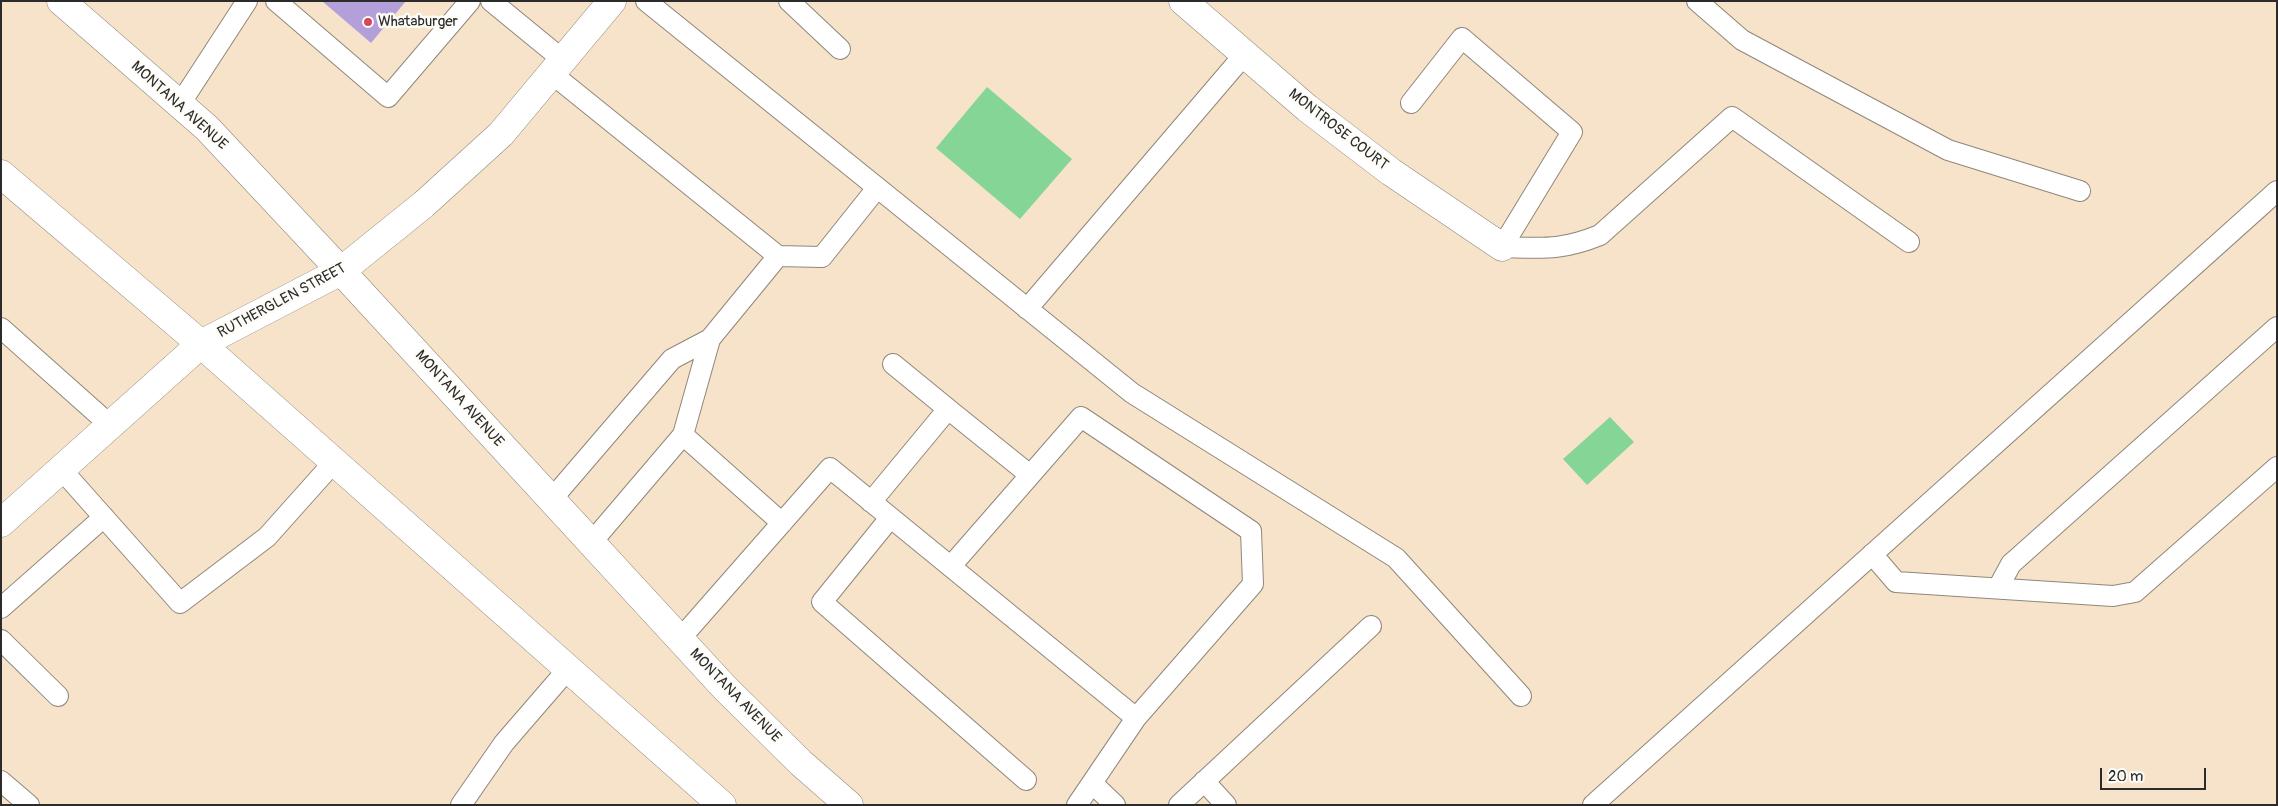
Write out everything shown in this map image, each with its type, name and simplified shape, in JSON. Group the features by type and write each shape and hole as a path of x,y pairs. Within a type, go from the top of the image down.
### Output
{"main road":[{"name":"MONTANA AVENUE","path":"61,1 207,128 342,271 725,688 800,763 849,805"},
{"name":"RUTHERGLEN STREET","path":"1,523 201,344 342,271 424,204 501,134 612,1"},
{"name":"MONTROSE COURT","path":"1183,1 1307,108 1391,172 1502,247"},
{"path":"1,174 201,344 722,805"}],"lane":[{"path":"180,104 247,1"},
{"path":"276,1 388,98 470,1"},
{"path":"491,1 557,67 778,256 822,257 876,188"},
{"path":"646,1 1132,393 1396,558 1521,696"},
{"path":"788,1 840,49"},
{"path":"1697,1 1742,40 1948,150 2080,191"},
{"path":"1411,103 1462,38 1572,132 1502,247 1554,249 1576,245 1600,235 1732,117 1909,242"},
{"path":"1027,309 1244,54"},
{"path":"1593,805 2277,190"},
{"path":"551,500 672,359 710,339 778,256"},
{"path":"1998,588 2010,564 2277,327"},
{"path":"1,328 110,426"},
{"path":"591,543 683,435 710,339"},
{"path":"893,364 1030,475"},
{"path":"871,502 948,409"},
{"path":"951,566 1081,417 1251,531 1252,584 1136,718 1077,805"},
{"path":"683,435 782,523"},
{"path":"61,469 180,603 267,536 334,462"},
{"path":"1872,554 1896,582 2113,596 2135,592 2277,467"},
{"path":"680,639 830,468 1136,718"},
{"path":"1,608 104,517"},
{"path":"890,518 822,602 1026,780"},
{"path":"1179,805 1371,626"},
{"path":"1,640 58,696"},
{"path":"461,805 504,743 568,669"},
{"path":"1204,781 1226,805"},
{"path":"1,782 28,805"},
{"path":"1092,783 1115,805"}],"green space":[{"path":"987,87 1072,159 1020,219 936,148"},
{"path":"1610,417 1634,442 1587,485 1563,459"}],"building":[{"name":"Whataburger","path":"322,1 406,1 371,43"}],"place":[{"name":"Whataburger","path":"368,22"}]}
